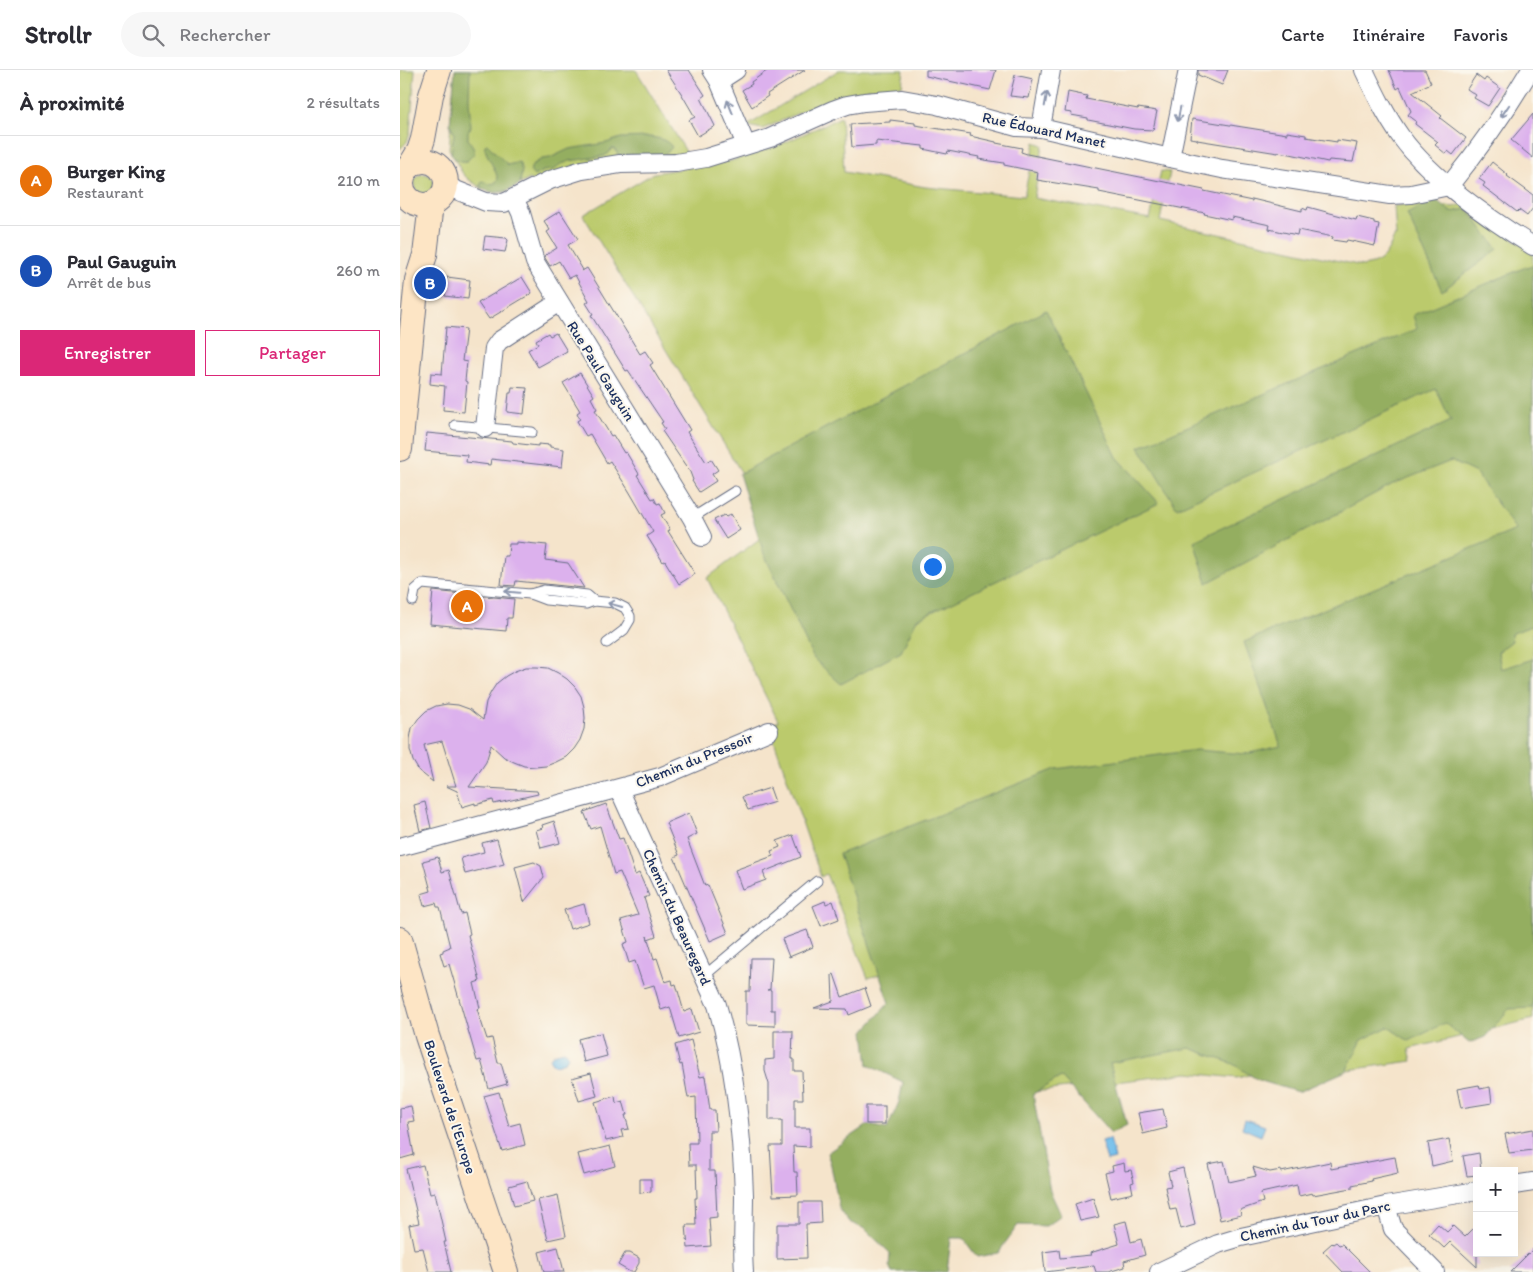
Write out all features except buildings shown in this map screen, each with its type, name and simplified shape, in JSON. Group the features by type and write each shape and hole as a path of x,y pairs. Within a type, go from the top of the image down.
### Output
{"main road":[{"path":"400,449 417,280 425,255 420,185 438,134 441,97 439,70"},
{"name":"Boulevard de l'Europe","path":"400,939 427,1036 506,1272"}],"street":[{"path":"736,70 716,75 746,146"},
{"path":"1041,128 1051,70"},
{"path":"1170,158 1188,70"},
{"path":"1364,70 1386,116 1423,162 1449,186 1533,246"},
{"path":"1449,186 1482,144 1515,96 1530,70"},
{"name":"Rue Édouard Manet","path":"420,185 486,202 501,203 550,180 582,170 620,164 676,163 706,158 770,138 847,105 902,99 937,105 1017,127 1041,128 1222,169 1390,195 1411,194 1449,186"},
{"name":"Rue Paul Gauguin","path":"514,198 521,213 535,262 702,537"},
{"path":"485,428 494,348 498,342 559,302"},
{"name":"Chemin du Pressoir","path":"619,789 660,777 769,731"},
{"path":"400,847 619,789"},
{"name":"Chemin du Beauregard","path":"619,789 717,1005 726,1034 741,1134 743,1188 742,1252 744,1272"},
{"path":"1518,1184 1533,1182"},
{"name":"Chemin du Tour du Parc","path":"1159,1272 1202,1250 1233,1239 1386,1206 1473,1192"},
{"path":"1386,1206 1393,1229 1435,1272"}],"lane":[{"path":"455,425 532,432"},
{"path":"692,518 735,491"},
{"path":"413,601 415,590 422,584 530,594 544,590 587,595 594,600 620,605 625,608 630,616 630,620 624,630 608,643"},
{"path":"704,976 817,881"}],"green space":[{"path":"400,70 415,70 410,132 407,142 400,149"},
{"path":"455,70 636,70 687,153 531,181 530,179 505,192 495,193 481,189 463,174 449,149"},
{"path":"455,70 470,70 469,101 471,127 468,132 468,139 474,148 474,154 467,161 458,160 451,154 454,133 450,124"},
{"path":"839,70 904,70 902,86 869,89 839,96 763,129 747,126"},
{"path":"841,117 844,172 925,187 1024,196 1035,142 1043,145 1034,198 1150,219 1161,171 1170,172 1160,221 1362,266 1376,263 1384,257 1395,235 1396,237 1394,206 1432,201 1440,205 1454,207 1463,204 1533,252 1533,1019 1409,1049 1412,1061 1290,1078 1286,1066 1237,1078 1188,1073 1018,1094 903,968 868,978 826,874 821,877 769,726 778,721 707,578 794,513 749,507 746,480 583,215 654,173 731,161 777,146"},
{"path":"621,138 659,138 672,147 664,156 618,155 615,149 612,148 604,156 570,161 559,165 554,170 543,171 534,176 530,171 532,165 542,159 550,158 569,149 606,143"},
{"path":"487,144 508,165 519,162 522,170 520,184 500,192 490,191 480,186 482,181 490,184 495,183 498,179 485,150 484,146"},
{"path":"424,174 431,177 434,184 431,191 424,194 417,191 414,184 417,177"},
{"path":"1435,199 1451,212 1467,209 1498,249 1442,291 1407,214"},
{"path":"1533,265 1533,625 1511,634 1512,641 1498,652 1501,669 1533,659 1533,1008 1509,1009 1485,1037 1469,1043 1445,1023 1409,1041 1388,1027 1362,1040 1346,1071 1298,1092 1258,1080 1233,1064 1190,1048 1110,1063 1127,1125 1111,1133 1061,1077 1033,1094 1050,1191 1061,1215 1046,1226 1018,1225 998,1253 977,1257 963,1238 951,1238 947,1272 892,1272 889,1266 890,1253 865,1229 849,1222 839,1208 827,1153 868,1125 887,1129 899,1102 903,1082 868,1065 864,1031 889,1003 839,854 1056,769 1196,750 1245,754 1281,746 1244,642 1516,530 1476,473 1451,461 1393,484 1207,583 1194,541 1451,421 1436,389 1177,508 1139,447 1417,329 1413,315"},
{"path":"1046,310 1117,457 1159,503 917,619 901,652 841,684 814,659 764,554 739,474"}],"water":[{"path":"564,1051 568,1056 565,1062 555,1065 551,1062 550,1059 553,1054"},
{"path":"1245,1119 1265,1126 1261,1136 1242,1128"},
{"path":"1110,1139 1115,1159 1107,1161 1101,1141"}],"place":[{"name":"Paul Gauguin","path":"430,283"},
{"name":"Burger King","path":"467,606"}]}
